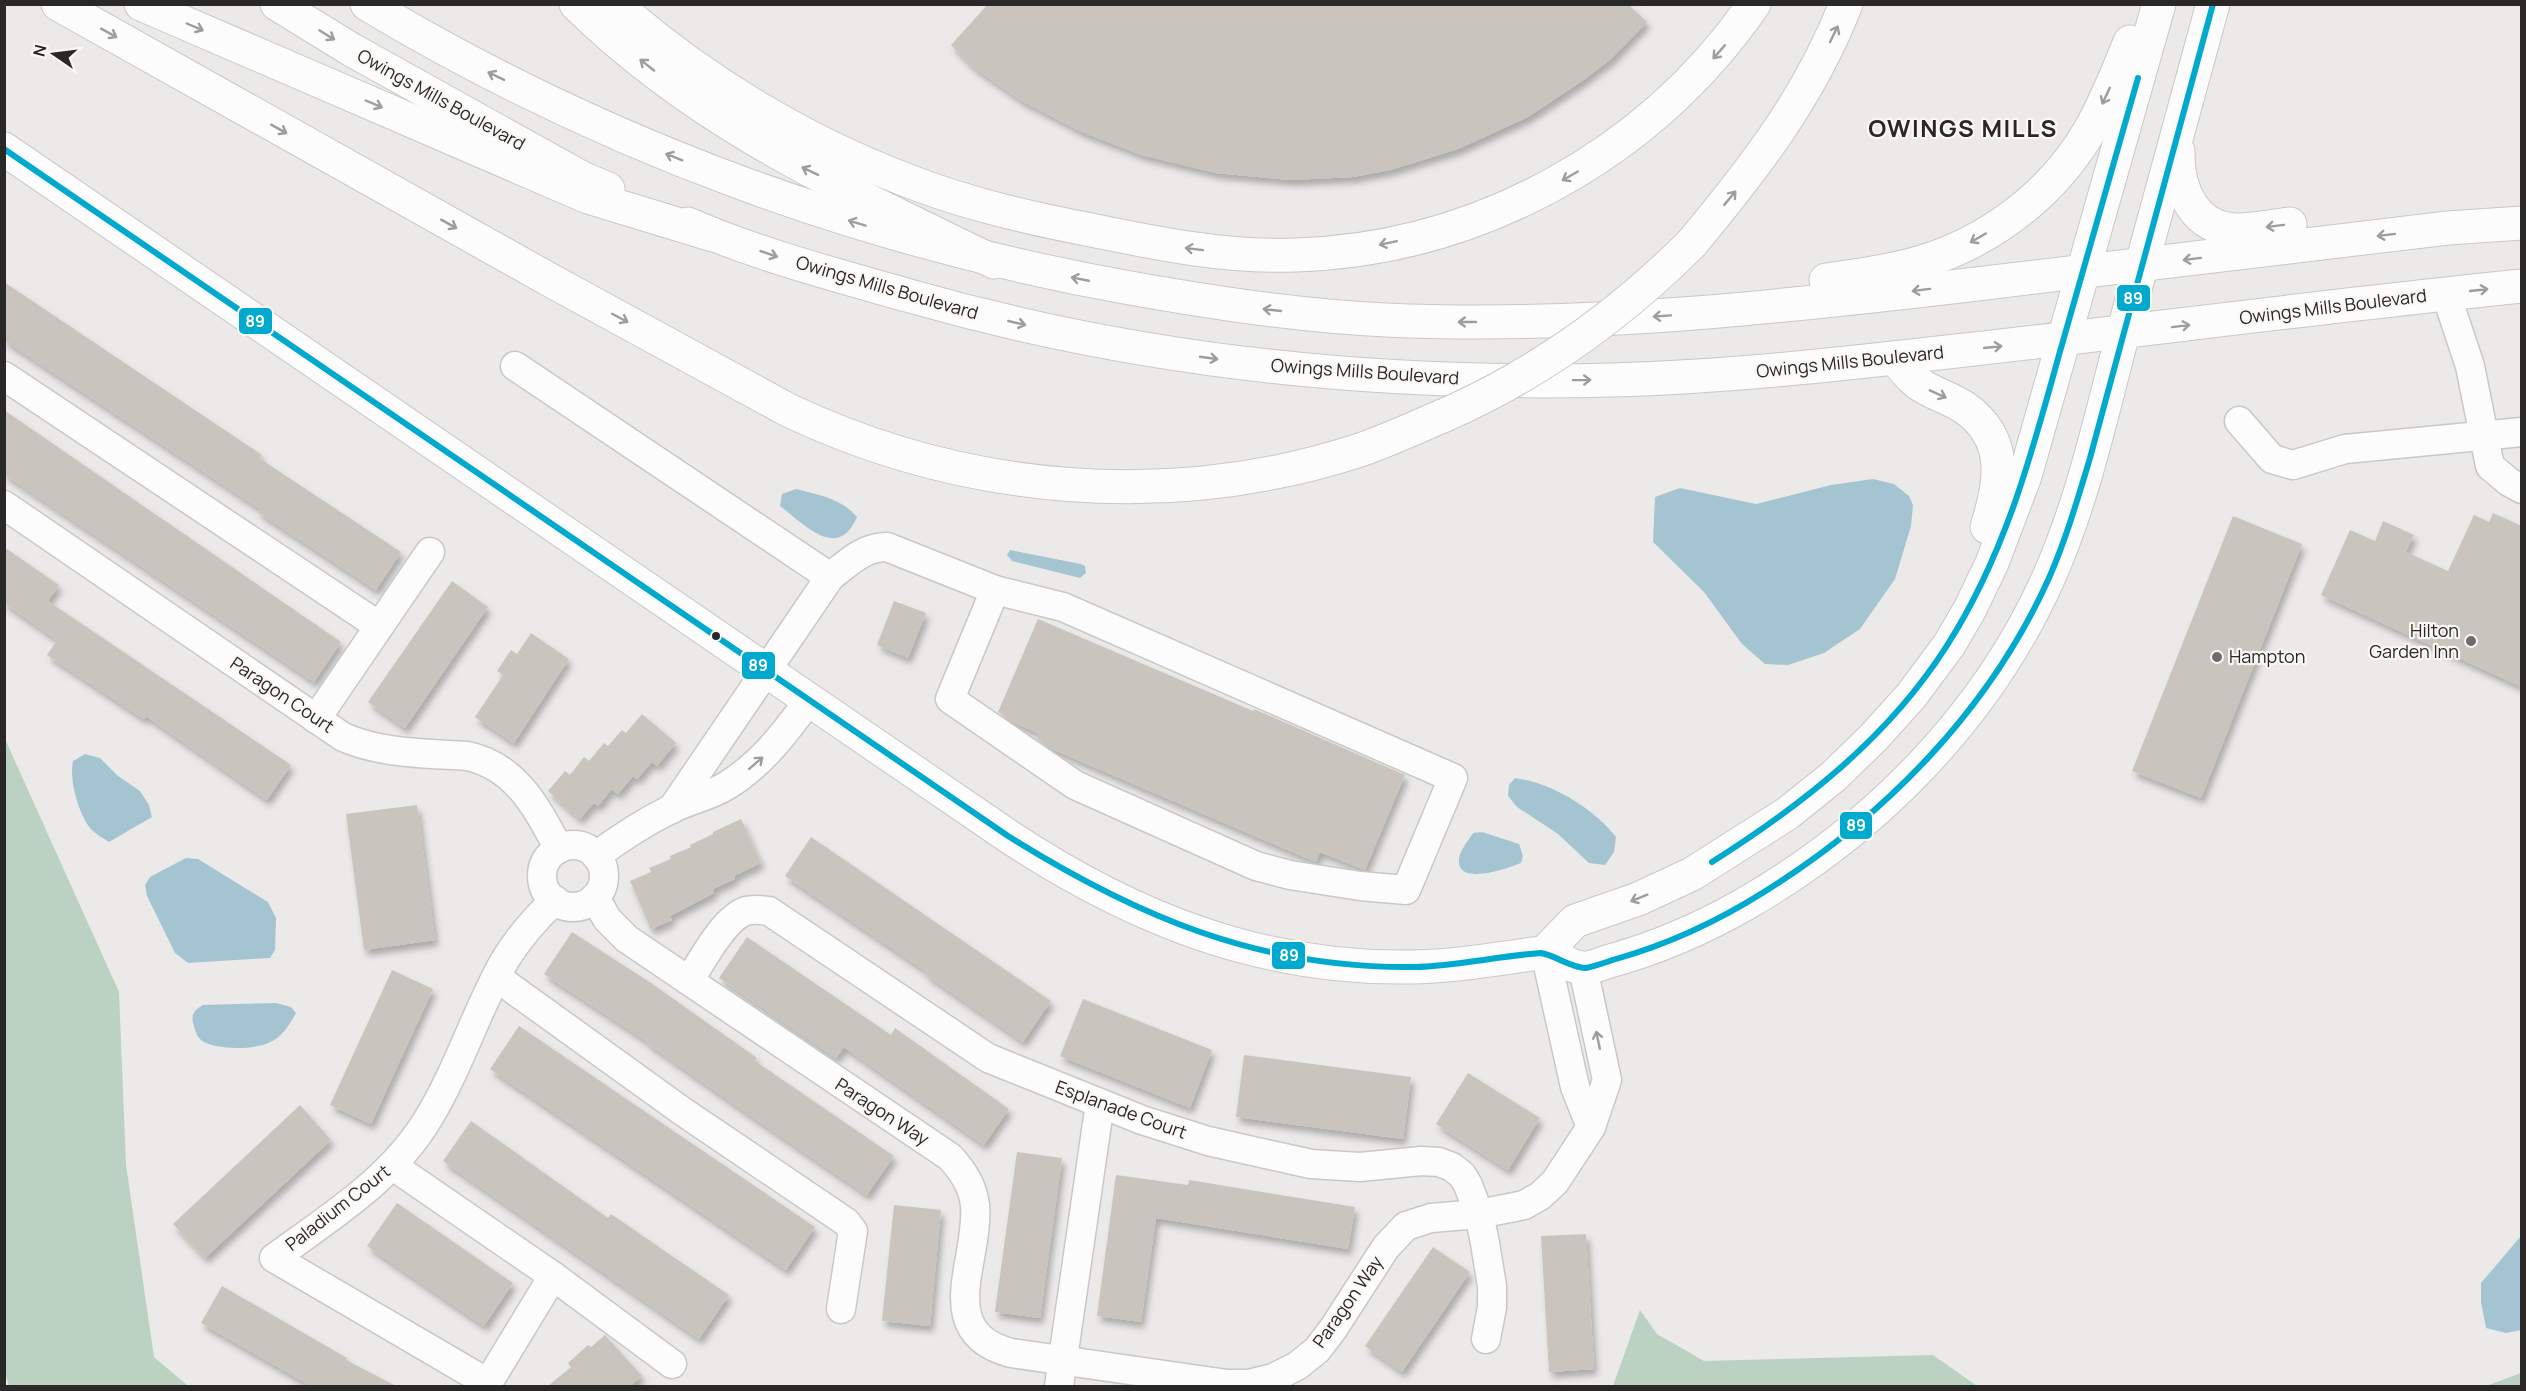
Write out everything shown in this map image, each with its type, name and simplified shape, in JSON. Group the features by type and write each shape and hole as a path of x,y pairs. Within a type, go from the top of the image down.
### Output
{"main road":[{"path":"58,4 550,280 788,410 861,442 922,461 1011,479 1144,487 1189,484 1293,467 1346,453 1402,434 1486,397 1528,373 1598,327 1659,276 1692,243 1766,152 1817,68 1846,4"},
{"path":"141,4 588,197 713,235"},
{"name":"Owings Mills Boulevard","path":"277,4 352,50 582,178 713,235 863,283 954,309 1136,347 1304,369 1419,378 1612,380 1715,375 1893,358 2522,286"},
{"path":"367,4 482,69 600,126 803,206 994,262 1175,296 1255,308 1383,320 1557,321 1720,312 2448,228 2522,223"},
{"path":"576,4 638,59 719,119 797,165 994,262"},
{"path":"615,4 680,57 764,111 824,144 907,181 995,209 1119,236 1217,252 1296,255 1338,252 1416,238 1464,223 1539,194 1613,148 1673,100 1730,38 1754,4"},
{"path":"1720,312 1800,285 1874,272 1932,258 1963,246 2006,221 2038,196 2068,164 2090,130 2147,4"},
{"path":"1545,952 1575,921 1638,899 1692,874 1788,813 1834,776 1874,737 1911,696 1949,645 1970,609 2009,522 2025,476 2159,4"},
{"path":"4,149 1065,873 1120,902 1181,927 1252,949 1327,963 1447,966 1545,952 1583,968 1621,958 1692,931 1723,916 1781,882 1857,827 1919,769 1978,699 2014,643 2049,578 2080,490 2213,4"},
{"path":"2181,122 2178,154 2181,188 2199,214 2215,225 2226,229 2252,229 2420,210 2522,203"},
{"path":"1893,358 1922,387 1950,399 1977,418 1988,433 1996,454 2000,476 1995,503 1949,645"}],"street":[{"path":"2446,294 2470,366 2482,436 2490,466 2509,482 2522,489"},
{"path":"515,366 830,577"},
{"path":"4,376 379,626"},
{"path":"2240,421 2272,459 2293,465 2344,449 2522,432"},
{"name":"Paragon Court","path":"4,505 343,737 360,745 393,751 467,756 492,763 519,785 559,849"},
{"path":"672,809 830,577 864,551 887,548 995,590 1063,607 1453,778 1406,890 1360,886 1290,875 1256,866 1075,785 950,699 995,590"},
{"path":"316,719 430,552"},
{"path":"596,856 616,841 672,809 724,787 746,772 784,735 809,700"},
{"path":"579,846 596,856 603,869 604,877 603,884 595,897 590,902 576,907 561,904 555,900 544,884 545,863 559,849 579,846"},
{"name":"Paragon Way","path":"595,897 607,919 617,930 950,1157 962,1170 975,1203 975,1219 964,1293 966,1312 972,1327 982,1340 995,1349 1060,1373 1227,1384 1248,1384 1273,1378 1297,1366 1317,1350 1334,1329 1386,1247 1406,1226 1431,1218 1479,1214 1524,1205 1540,1196 1555,1182 1569,1164 1591,1127"},
{"name":"Paladium Court","path":"553,1275 488,1383 274,1258 374,1184 393,1166 427,1121 442,1095 496,977 526,930 555,900"},
{"name":"Esplanade Court","path":"689,981 735,916 746,911 769,911 988,1058 1177,1133 1311,1164 1360,1167 1421,1161 1439,1162 1462,1174 1479,1214 1492,1286 1492,1307 1486,1340"},
{"path":"1545,952 1575,1087 1591,1127"},
{"path":"1583,968 1607,1080 1591,1127"},
{"path":"496,977 682,1110 846,1222 853,1231 842,1309"},
{"path":"1060,1373 1100,1103"},
{"path":"393,1166 553,1275 672,1364"}],"green space":[{"path":"5,739 119,992 126,1165 154,1357 188,1386 9,1386 5,1373"},
{"path":"1640,1310 1657,1334 1704,1361 1933,1355 1977,1386 1613,1386"},
{"path":"2521,1373 2521,1386 2486,1386"}],"water":[{"path":"1873,479 1894,484 1909,496 1913,505 1911,526 1895,579 1860,629 1824,653 1788,665 1765,664 1742,644 1704,592 1653,542 1655,497 1680,488 1756,504 1831,485"},
{"path":"796,489 836,501 857,517 849,530 840,537 831,538 820,535 799,522 780,506 782,494"},
{"path":"1010,550 1081,564 1085,566 1086,573 1080,578 1012,561 1007,555"},
{"path":"85,754 100,758 118,776 140,791 149,805 152,817 109,842 92,830 78,805 72,777 73,761"},
{"path":"1515,778 1543,785 1571,798 1607,826 1616,837 1614,852 1605,865 1589,863 1558,834 1517,807 1508,796 1509,785"},
{"path":"1482,832 1519,844 1523,856 1521,863 1484,873 1466,872 1460,867 1461,852 1473,833"},
{"path":"186,858 198,859 268,902 276,918 275,950 270,958 188,963 175,953 147,896 145,885 150,877"},
{"path":"276,1003 291,1007 296,1013 288,1026 273,1041 253,1047 214,1046 201,1040 193,1023 194,1012 203,1005"},
{"path":"2521,1236 2521,1330 2506,1333 2486,1328 2481,1302 2481,1283"}],"building":[{"path":"988,4 1628,4 1647,22 1611,59 1582,81 1528,117 1458,149 1390,170 1353,177 1290,180 1216,173 1142,155 1082,132 1022,101 973,67 951,45"},
{"path":"4,282 262,455 259,458 401,552 376,590 258,512 260,509 4,340"},
{"path":"4,410 341,642 314,682 4,474"},
{"name":"Hilton Garden Inn","path":"2493,513 2522,526 2522,687 2321,595 2350,530 2375,541 2383,521 2414,535 2406,552 2448,571 2474,515 2489,522"},
{"name":"Hampton","path":"2233,516 2302,544 2201,798 2132,771"},
{"path":"4,547 59,585 48,601 291,765 267,800 146,716 144,719 47,655 57,640 4,603"},
{"path":"452,581 488,607 405,728 368,702"},
{"path":"894,601 926,613 908,658 877,645"},
{"path":"1038,619 1405,775 1365,870 1320,852 1316,862 1052,749 1037,739 1040,734 1013,722 998,712"},
{"path":"531,633 569,659 514,743 475,717 503,675 497,671 511,650 517,654"},
{"path":"642,714 676,743 657,766 652,762 637,779 633,776 618,794 612,789 598,806 594,803 580,819 548,791 565,771 570,775 584,757 589,761 604,743 608,746 622,730 626,733"},
{"path":"417,805 435,940 364,950 346,814"},
{"path":"741,819 761,863 734,876 735,879 713,889 714,893 670,916 672,920 651,929 630,881 651,872 649,868 671,859 670,856"},
{"path":"811,837 1051,1001 1023,1042 925,974 927,972 785,876"},
{"path":"572,932 651,983 757,1058 755,1061 894,1156 867,1195 648,1042 544,974"},
{"path":"747,937 891,1035 895,1028 1009,1109 984,1145 844,1047 836,1058 719,978"},
{"path":"392,970 433,989 371,1124 330,1105"},
{"path":"1083,999 1212,1050 1190,1108 1060,1056"},
{"path":"519,1026 815,1227 786,1270 490,1069"},
{"path":"1244,1055 1411,1077 1403,1139 1236,1117"},
{"path":"1468,1073 1540,1118 1508,1170 1436,1124"},
{"path":"300,1105 331,1140 205,1258 173,1224"},
{"path":"471,1121 608,1218 611,1214 729,1295 699,1339 443,1161"},
{"path":"1017,1152 1062,1158 1040,1318 995,1312"},
{"path":"1116,1175 1188,1185 1189,1180 1355,1207 1348,1249 1156,1218 1141,1322 1097,1316"},
{"path":"397,1203 513,1283 484,1326 367,1246"},
{"path":"894,1205 941,1210 930,1326 882,1321"},
{"path":"1586,1234 1594,1369 1549,1372 1541,1236"},
{"path":"1433,1247 1470,1272 1402,1372 1365,1346"},
{"path":"222,1286 347,1358 346,1360 396,1386 311,1386 201,1323"},
{"path":"605,1335 642,1376 630,1386 548,1386 571,1367 568,1363 588,1345 591,1347"}],"transit line":[{"name":"89","path":"4,149 1008,836 1104,890 1152,913 1201,932 1251,948 1303,959 1357,965 1414,967 1541,953 1574,966 1586,968 1636,953 1693,931 1747,903 1809,862 1892,794 1930,756 1997,672 2025,626 2049,578 2071,518 2090,458 2213,4"},
{"name":"89","path":"1712,862 1810,793 1870,740 1923,680 1966,613 2000,542 2038,431 2138,78"}],"place":[{"name":"Hilton Garden Inn","path":"2471,641"},
{"name":"Hampton","path":"2217,657"}],"district":[{"name":"OWINGS MILLS","path":"1963,129"}]}
